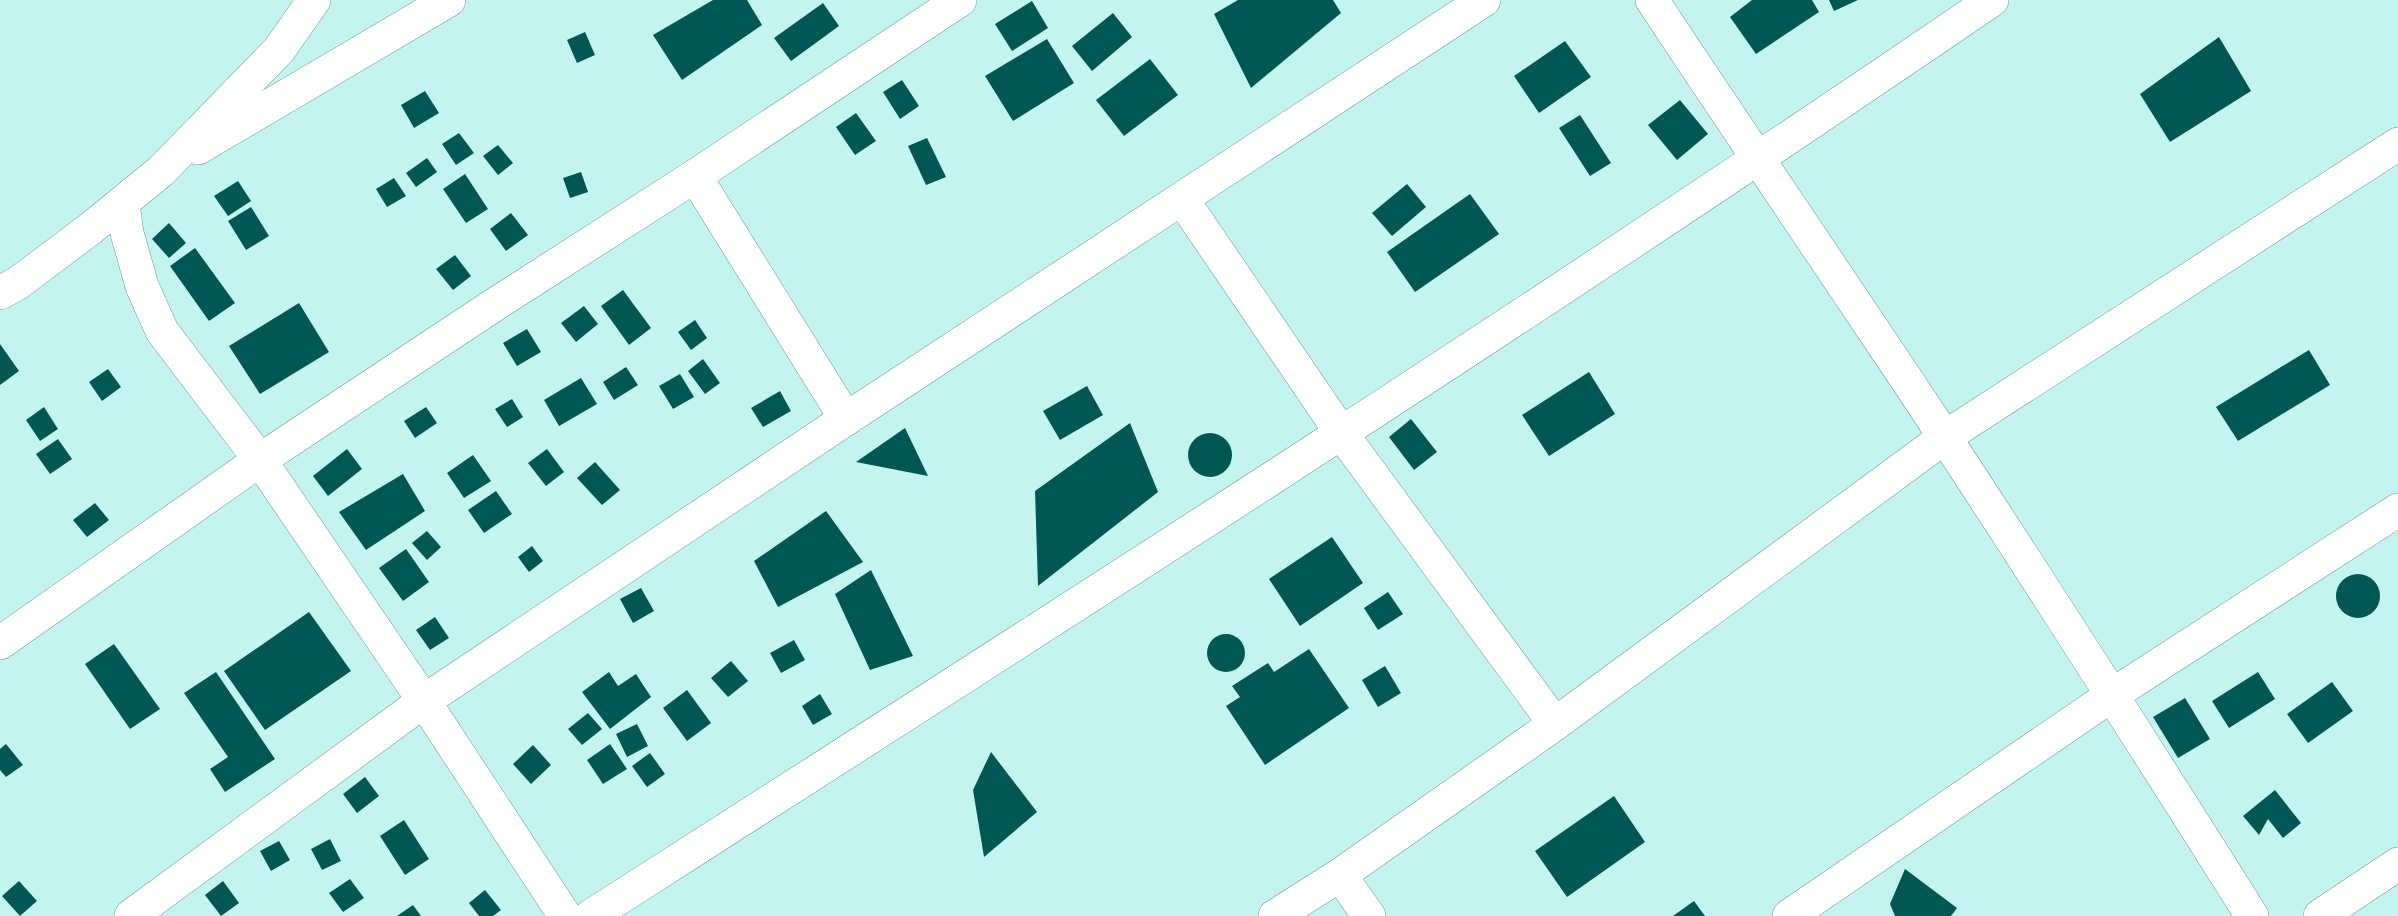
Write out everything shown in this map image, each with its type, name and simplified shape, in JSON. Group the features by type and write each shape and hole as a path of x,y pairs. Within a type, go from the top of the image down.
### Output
{"street":[{"path":"0,292 18,283 123,204 161,171 279,50 314,0"},
{"path":"161,171 449,0"},
{"path":"0,643 260,460 960,0"},
{"path":"131,916 424,701 846,419 1484,0"},
{"path":"1652,0 1945,437 2112,694 2252,916"},
{"path":"591,916 1342,434 1758,160 1992,0"},
{"path":"1275,916 1340,875 1555,724 1945,437 2398,144"},
{"path":"695,176 846,419"},
{"path":"1182,199 1342,434 1555,724"},
{"path":"123,204 127,233 142,286 162,331 260,460 424,701 565,916"},
{"path":"1789,916 2112,694 2398,510"},
{"path":"2320,916 2398,864"},
{"path":"1340,875 1369,916"}],"building":[{"path":"713,0 747,0 762,25 682,80 653,35"},
{"path":"1238,0 1333,0 1341,13 1251,88 1214,14"},
{"path":"1752,0 1812,0 1819,12 1756,54 1730,17"},
{"path":"1829,0 1858,0 1834,11"},
{"path":"1032,1 1048,28 1012,51 995,24"},
{"path":"823,3 839,26 791,61 774,38"},
{"path":"1113,13 1132,37 1092,71 1072,46"},
{"path":"585,32 595,55 577,63 567,40"},
{"path":"2219,37 2251,91 2170,142 2140,94"},
{"path":"1047,39 1074,83 1013,121 985,76"},
{"path":"1565,41 1591,77 1539,113 1514,76"},
{"path":"1150,59 1178,95 1124,136 1096,100"},
{"path":"902,80 919,106 900,119 883,92"},
{"path":"425,91 439,113 414,128 401,105"},
{"path":"1680,100 1708,134 1677,160 1648,125"},
{"path":"856,113 876,141 855,155 836,127"},
{"path":"1580,115 1611,163 1590,176 1559,128"},
{"path":"459,133 474,153 456,165 442,144"},
{"path":"927,138 946,177 926,185 908,146"},
{"path":"498,145 513,163 498,175 483,156"},
{"path":"427,158 437,172 416,187 406,173"},
{"path":"581,172 588,192 570,198 563,178"},
{"path":"465,174 488,209 466,223 443,189"},
{"path":"394,178 406,196 387,207 376,189"},
{"path":"238,181 251,201 228,216 214,196"},
{"path":"1407,184 1426,207 1392,236 1372,213"},
{"path":"1470,194 1499,234 1415,292 1387,252"},
{"path":"251,207 269,236 246,250 228,221"},
{"path":"511,213 528,235 506,251 490,229"},
{"path":"169,223 186,243 169,258 152,239"},
{"path":"195,248 235,303 209,321 170,266"},
{"path":"455,255 471,276 453,290 436,269"},
{"path":"623,290 651,328 629,345 601,306"},
{"path":"299,303 329,352 260,394 229,346"},
{"path":"584,306 598,324 576,342 561,323"},
{"path":"695,320 707,338 691,350 678,332"},
{"path":"527,329 541,352 517,366 503,343"},
{"path":"0,344 19,371 0,385"},
{"path":"2309,350 2330,385 2238,441 2216,407"},
{"path":"703,359 720,383 705,394 688,371"},
{"path":"626,367 638,385 614,400 603,382"},
{"path":"108,369 121,387 102,401 89,382"},
{"path":"1589,372 1615,414 1549,456 1522,415"},
{"path":"680,374 694,397 673,409 659,386"},
{"path":"581,378 597,404 559,426 544,400"},
{"path":"1087,386 1103,415 1060,440 1043,411"},
{"path":"780,391 791,411 763,427 751,408"},
{"path":"512,399 523,417 507,427 495,409"},
{"path":"44,407 58,429 40,441 26,420"},
{"path":"426,407 437,423 415,438 404,421"},
{"path":"1411,419 1437,452 1414,470 1389,437"},
{"path":"1130,423 1158,492 1038,586 1035,491"},
{"path":"905,428 928,476 856,462"},
{"path":"1210,433 1219,434 1226,439 1231,446 1231,464 1226,471 1219,476 1210,477 1201,476 1194,471 1189,464 1188,455 1189,446 1194,439 1201,434"},
{"path":"58,439 72,459 50,474 36,454"},
{"path":"347,449 362,469 328,496 313,476"},
{"path":"547,449 564,472 546,486 528,463"},
{"path":"473,455 491,481 464,498 447,473"},
{"path":"595,462 620,490 602,505 577,478"},
{"path":"403,474 425,511 366,550 339,512"},
{"path":"496,491 512,514 484,533 468,510"},
{"path":"95,503 109,520 87,537 73,520"},
{"path":"826,511 863,562 778,607 754,561"},
{"path":"427,531 441,547 427,560 412,543"},
{"path":"1332,537 1363,583 1300,626 1269,579"},
{"path":"532,546 543,561 529,572 518,557"},
{"path":"406,549 429,582 403,601 379,568"},
{"path":"871,570 913,656 870,670 835,594"},
{"path":"2358,574 2373,581 2380,596 2373,611 2358,618 2343,611 2336,596 2343,581"},
{"path":"641,588 654,611 633,623 620,599"},
{"path":"1388,592 1403,614 1378,630 1364,608"},
{"path":"309,612 351,671 265,730 224,671"},
{"path":"435,617 449,638 430,650 416,630"},
{"path":"1226,634 1239,640 1245,653 1239,666 1226,672 1213,666 1207,653 1213,640"},
{"path":"794,640 805,660 781,673 770,653"},
{"path":"114,644 160,709 130,729 85,664"},
{"path":"1309,649 1349,708 1265,765 1226,706 1240,697 1232,686 1268,663 1274,672"},
{"path":"731,661 748,681 728,697 711,678"},
{"path":"1385,666 1401,693 1378,707 1362,680"},
{"path":"216,672 275,759 225,792 210,769 228,757 184,693"},
{"path":"609,672 618,686 636,674 651,697 610,729 582,692"},
{"path":"2258,672 2275,699 2229,728 2212,701"},
{"path":"2332,682 2353,711 2308,743 2287,714"},
{"path":"687,690 711,723 687,741 663,708"},
{"path":"820,694 832,714 813,725 802,706"},
{"path":"2185,698 2210,739 2178,758 2153,717"},
{"path":"588,713 602,729 582,745 568,729"},
{"path":"637,724 648,746 627,757 616,734"},
{"path":"6,744 23,765 6,777 0,770 0,749"},
{"path":"610,744 627,769 603,784 587,760"},
{"path":"533,745 551,765 531,784 513,764"},
{"path":"991,752 1037,812 984,857 973,790"},
{"path":"650,753 665,774 647,787 632,766"},
{"path":"365,777 379,796 357,813 343,794"},
{"path":"2275,790 2301,823 2283,838 2268,819 2259,835 2243,816"},
{"path":"1614,796 1645,842 1567,897 1535,851"},
{"path":"404,820 429,859 405,875 380,836"},
{"path":"330,839 341,861 322,870 311,849"},
{"path":"279,841 290,860 271,871 260,851"},
{"path":"1905,869 1957,908 1951,916 1895,916 1890,904"},
{"path":"350,879 364,898 343,912 329,893"},
{"path":"19,881 37,901 20,916 2,896"},
{"path":"223,881 239,903 221,916 205,895"},
{"path":"485,890 501,910 493,916 479,916 469,903"},
{"path":"1694,901 1705,916 1673,916"},
{"path":"413,905 421,916 397,916"}]}
